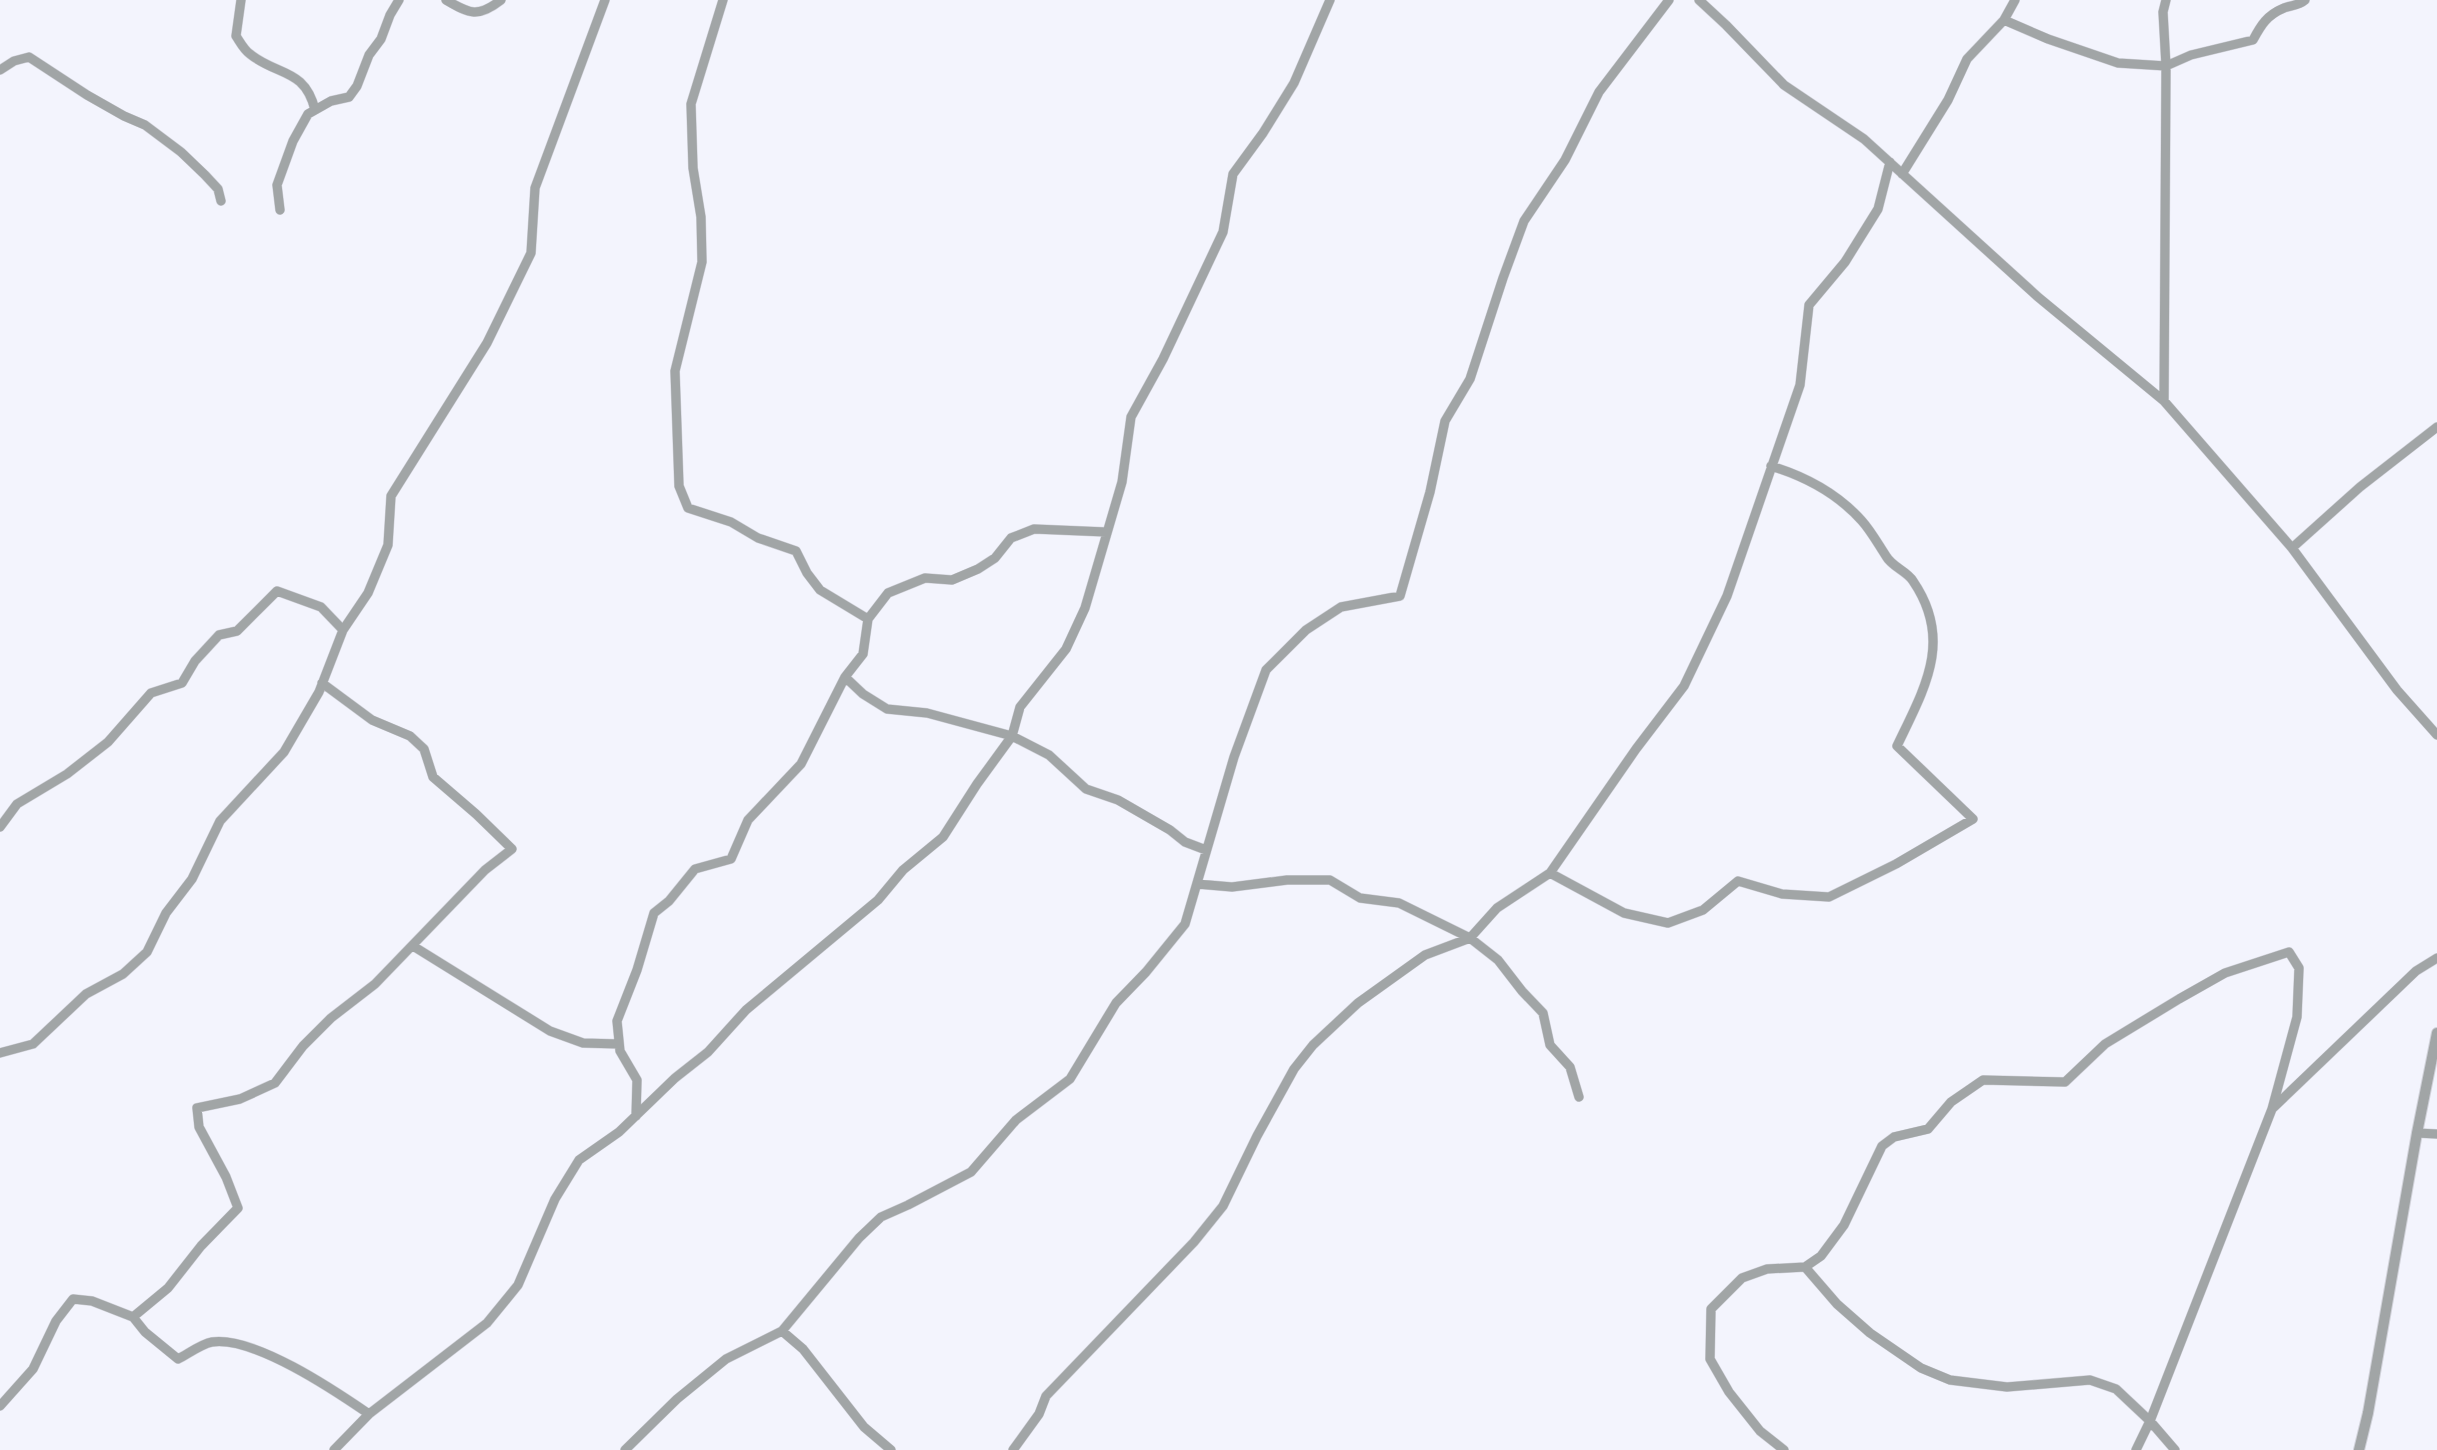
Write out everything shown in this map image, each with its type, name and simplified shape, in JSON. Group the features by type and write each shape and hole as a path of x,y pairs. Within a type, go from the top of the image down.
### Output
{"street":[{"path":"241,0 236,36 249,54 295,77 312,94 316,110"},
{"path":"280,210 277,185 293,141 308,114 331,102 349,97 399,0"},
{"path":"446,0 471,14 488,10 501,0"},
{"path":"0,1053 33,1044 86,993 123,974 147,952 166,913 192,879 220,821 284,752 322,683 342,630 368,593 388,545 391,496 487,343 531,253 535,188 605,0"},
{"path":"723,0 691,104 693,169 701,217 702,262 675,371 679,486 688,508 731,522 758,538 796,551 807,573 820,590 867,619"},
{"path":"334,1450 369,1414 487,1322 518,1285 555,1199 579,1160 618,1132 675,1078 708,1052 746,1010 878,900 903,870 943,837 1012,736 1020,707 1066,649 1085,608 1122,482 1131,416 1163,359 1223,232 1233,174 1293,83 1330,0"},
{"path":"625,1450 677,1399 726,1359 782,1331 859,1238 881,1217 971,1172 1016,1120 1070,1079 1116,1003 1146,972 1185,924 1234,757 1266,670 1306,630 1341,607 1400,596 1430,492 1445,421 1470,379 1524,221 1565,160 1600,92 1669,0"},
{"path":"1699,0 1726,24 1784,85 1864,139 2038,297 2164,401 2292,548 2398,690 2437,735"},
{"path":"1902,174 1948,100 1967,59 2004,20 2015,0"},
{"path":"2164,401 2166,66 2163,12 2166,0"},
{"path":"2004,20 2118,64 2166,66 2191,55 2253,40 2264,19 2305,0"},
{"path":"0,70 14,61 29,57 48,67 87,95 145,125 181,152 218,189 222,201"},
{"path":"1013,1450 1039,1414 1046,1396 1194,1242 1223,1206 1288,1080 1313,1045 1358,1003 1425,955 1470,938 1497,908 1550,873 1684,685 1727,596 1800,385 1810,304 1845,262 1878,209 1890,162"},
{"path":"2292,548 2360,487 2437,427"},
{"path":"1550,873 1624,913 1668,923 1703,910 1738,881 1782,894 1829,897 1896,864 1973,819 1897,746 1926,684 1934,654 1933,623 1924,598 1912,578 1887,559 1861,519 1829,493 1799,475 1771,466"},
{"path":"636,1116 637,1080 620,1051 617,1021 637,970 654,913 669,901 695,869 731,859 748,820 801,764 845,677 863,654 867,619 888,593 925,578 952,580 978,569 995,558 1011,538 1034,529 1106,532"},
{"path":"0,827 17,804 67,774 108,742 151,693 181,683 195,661 219,635 237,631 278,591 321,607 342,630"},
{"path":"845,677 863,694 887,709 927,713 1012,736 1049,755 1086,789 1118,800 1170,830 1185,842 1206,850"},
{"path":"133,1317 168,1288 201,1246 238,1208 226,1177 199,1127 197,1108 240,1099 275,1083 303,1046 331,1018 375,984 485,870 512,849 433,777 424,749 410,736 372,720 322,683"},
{"path":"1197,884 1232,887 1287,880 1330,880 1360,898 1399,903 1470,938 1497,960 1543,1013 1550,1045 1570,1067 1579,1097"},
{"path":"413,946 551,1031 583,1043 619,1044"},
{"path":"1784,1450 1760,1431 1729,1392 1710,1359 1711,1309 1742,1278 1767,1269 1805,1267 1821,1256 1844,1224 1882,1146 1894,1137 1928,1129 1951,1102 1983,1080 2065,1082 2105,1044 2179,999 2225,973 2289,952 2300,968 2297,1017 2272,1109 2150,1421 2136,1450"},
{"path":"2272,1109 2416,971 2437,958"},
{"path":"2359,1450 2437,1033"},
{"path":"2417,1133 2437,1134"},
{"path":"1805,1267 1837,1304 1870,1333 1921,1368 1950,1380 2007,1387 2090,1380 2116,1389 2150,1421 2175,1450"},
{"path":"0,1406 33,1369 56,1321 73,1299 92,1301 133,1317 145,1332 178,1359 211,1342 245,1344 321,1381 369,1414"},
{"path":"782,1331 803,1349 863,1427 891,1450"}]}
